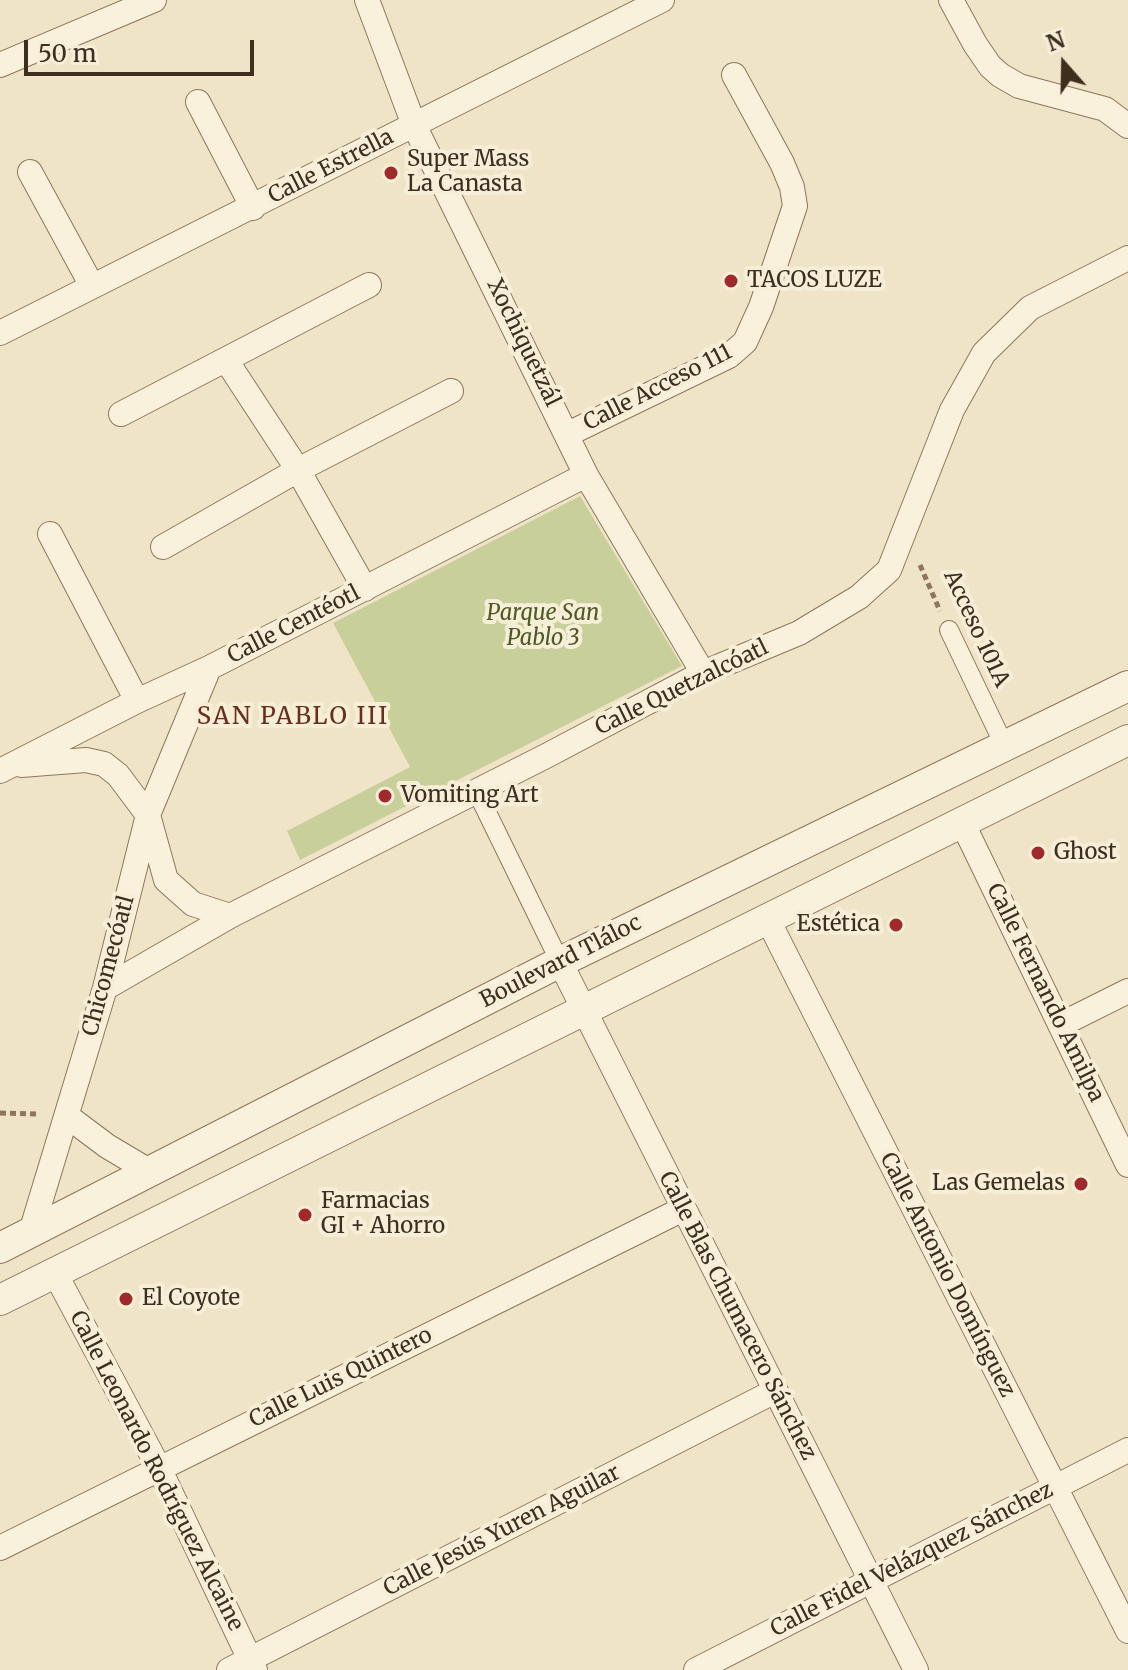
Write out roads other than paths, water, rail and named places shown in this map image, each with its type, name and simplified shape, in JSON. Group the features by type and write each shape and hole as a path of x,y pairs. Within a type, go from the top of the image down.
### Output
{"street":[{"path":"0,65 154,0"},
{"name":"Xochiquetzál","path":"367,0 414,125 586,475 703,673"},
{"name":"Calle Estrella","path":"0,333 662,0"},
{"path":"951,0 975,44 1000,75 1019,86 1105,109 1128,126"},
{"name":"Calle Acceso 111","path":"568,434 729,356 745,342 761,307 795,206 792,187 782,163 734,75"},
{"path":"198,102 253,208"},
{"path":"30,172 92,286"},
{"name":"Calle Quetzalcóatl","path":"105,988 230,916 703,673 799,633 859,597 889,570 952,410 984,353 1030,308 1128,258"},
{"path":"121,414 369,285"},
{"path":"226,360 298,470 365,589"},
{"path":"163,547 298,470 451,391"},
{"name":"Calle Centéotl","path":"5,768 209,668 586,475"},
{"path":"50,534 137,701"},
{"name":"Acceso 101A","path":"949,630 1005,747"},
{"name":"Chicomecóatl","path":"31,1232 105,988 148,815 209,668"},
{"name":"Boulevard Tláloc","path":"0,1248 560,962 1128,686"},
{"path":"0,1300 1128,740"},
{"path":"5,768 86,760 104,764 118,775 148,815 166,880 193,904 230,916"},
{"path":"476,790 560,962"},
{"name":"Calle Fernando Amilpa","path":"962,822 1128,1165"},
{"name":"Calle Antonio Domínguez","path":"767,918 1128,1631"},
{"name":"Calle Blas Chumacero Sánchez","path":"560,962 916,1670"},
{"path":"1060,1025 1128,991"},
{"path":"67,1116 107,1146 149,1171"},
{"name":"Calle Luis Quintero","path":"0,1548 683,1209"},
{"name":"Calle Leonardo Rodríguez Alcaine","path":"55,1273 159,1468 245,1667"},
{"name":"Calle Jesús Yuren Aguilar","path":"245,1667 775,1391"},
{"name":"Calle Fidel Velázquez Sánchez","path":"696,1670 1128,1450"}],"place":[{"name":"Super Mass La Canasta","path":"391,173"},
{"name":"TACOS LUZE","path":"731,281"},
{"name":"Vomiting Art","path":"385,796"},
{"name":"Ghost","path":"1038,853"},
{"name":"Estética","path":"896,925"},
{"name":"Las Gemelas","path":"1081,1184"},
{"name":"Farmacias GI + Ahorro","path":"305,1215"},
{"name":"El Coyote","path":"126,1299"}],"district":[{"name":"SAN PABLO III","path":"293,717"}],"park label":[{"name":"Parque San Pablo 3","path":"543,626"}]}
